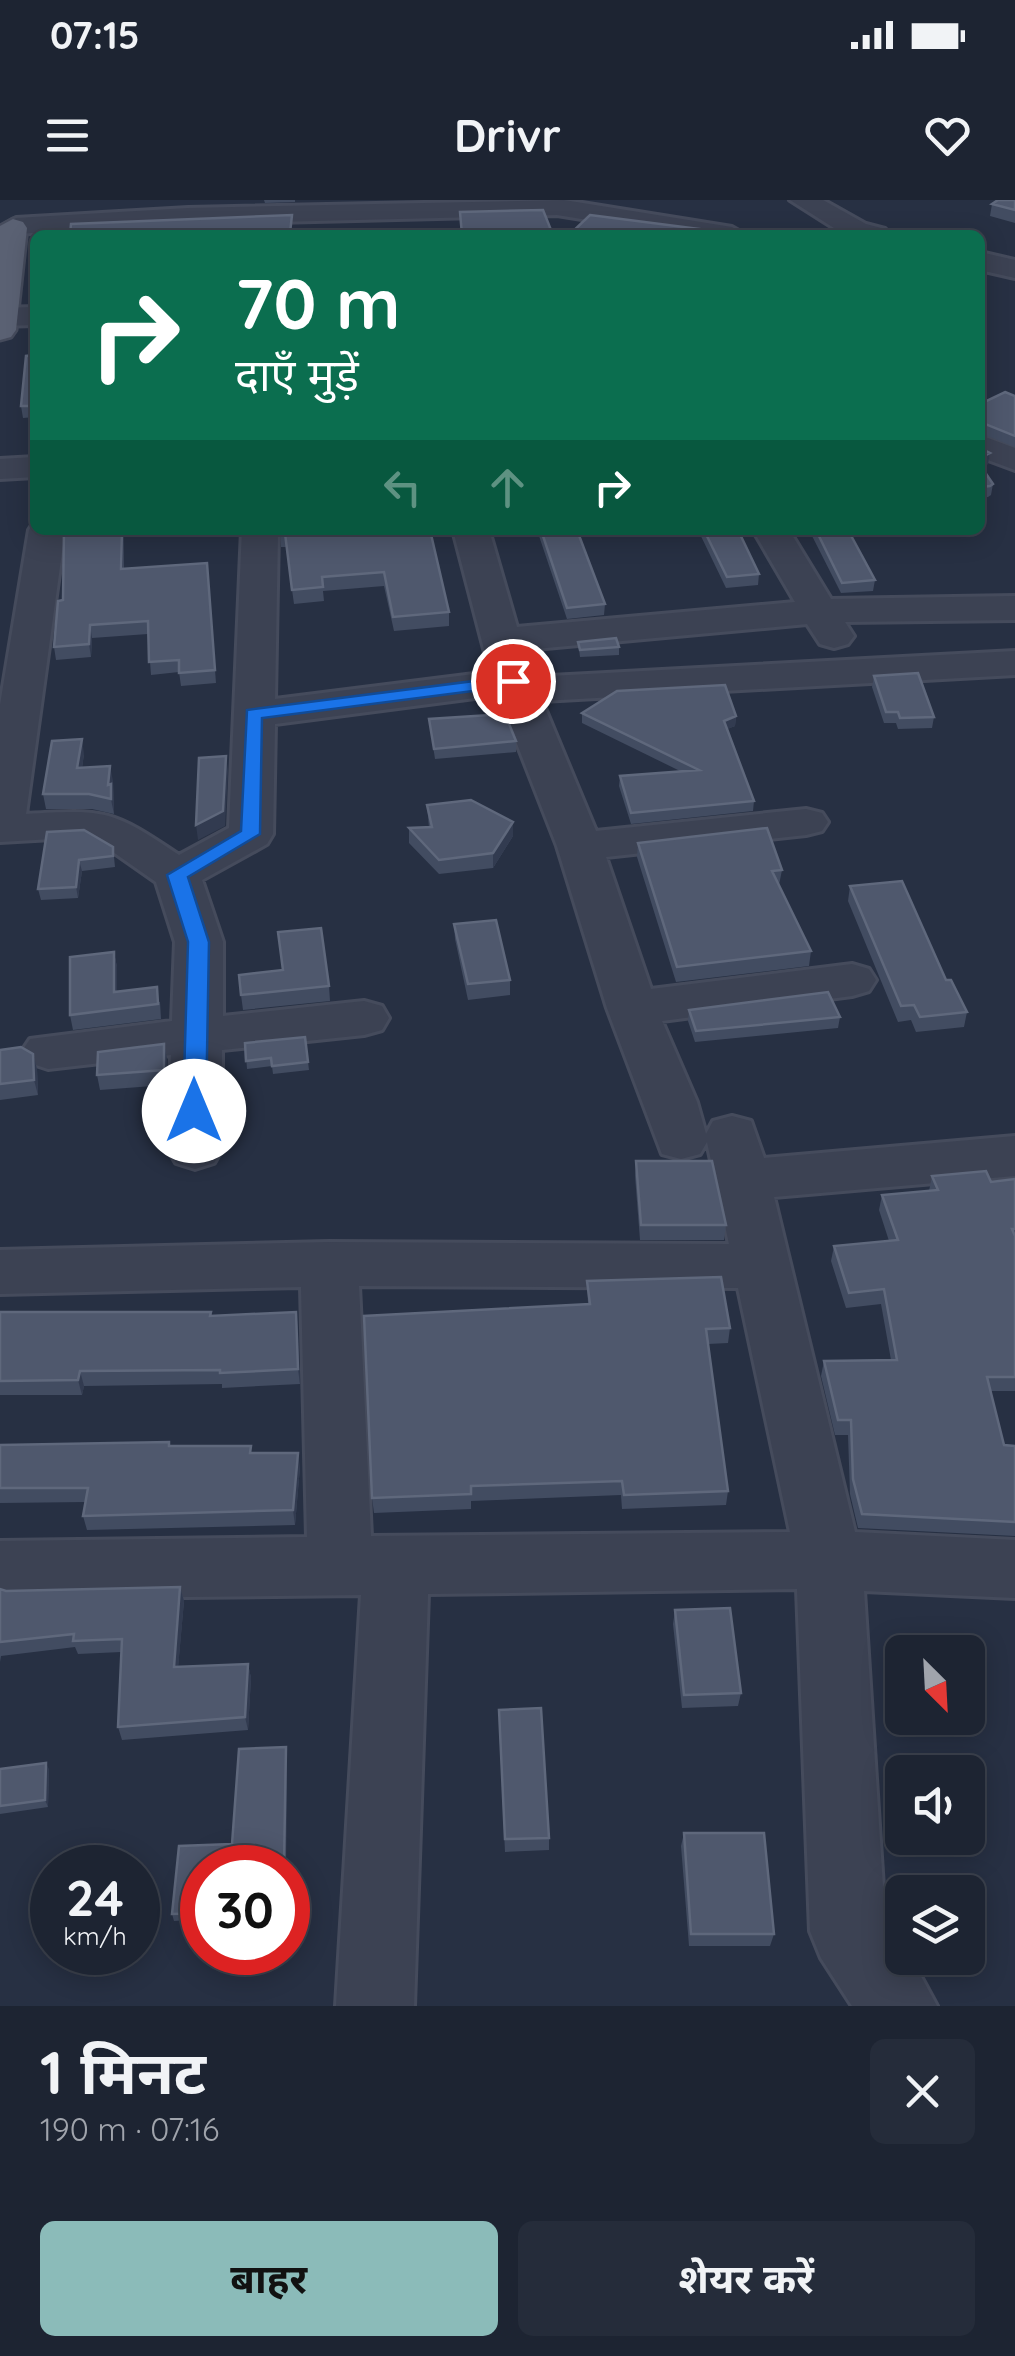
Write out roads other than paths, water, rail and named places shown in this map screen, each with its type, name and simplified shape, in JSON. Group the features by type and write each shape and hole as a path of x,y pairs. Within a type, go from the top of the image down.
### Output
{"main road":[{"path":"1,324 12,220"}],"street":[{"path":"12,220 107,200"},
{"path":"802,200 856,230"},
{"path":"12,220 56,229 442,223 557,207 701,230"},
{"path":"557,207 565,230"},
{"path":"985,262 1015,269"},
{"path":"1,324 30,317"},
{"path":"985,447 1015,460"},
{"path":"0,469 30,467"},
{"path":"45,535 1,828 90,822 112,830 177,875 198,942 195,1149"},
{"path":"177,875 250,834 260,535"},
{"path":"472,535 509,670 580,846 632,1008 671,1102 719,1152 764,1266 829,1560 848,1932 898,2006"},
{"path":"774,535 854,672"},
{"path":"253,714 820,612 1015,608"},
{"path":"509,670 854,672 1015,663"},
{"path":"580,846 806,822"},
{"path":"632,1008 852,980"},
{"path":"48,1051 364,1018"},
{"path":"719,1152 1015,1156"},
{"path":"0,1272 329,1264 764,1266"},
{"path":"329,1264 368,1566 375,2006"},
{"path":"0,1570 829,1560 1015,1569"}]}
